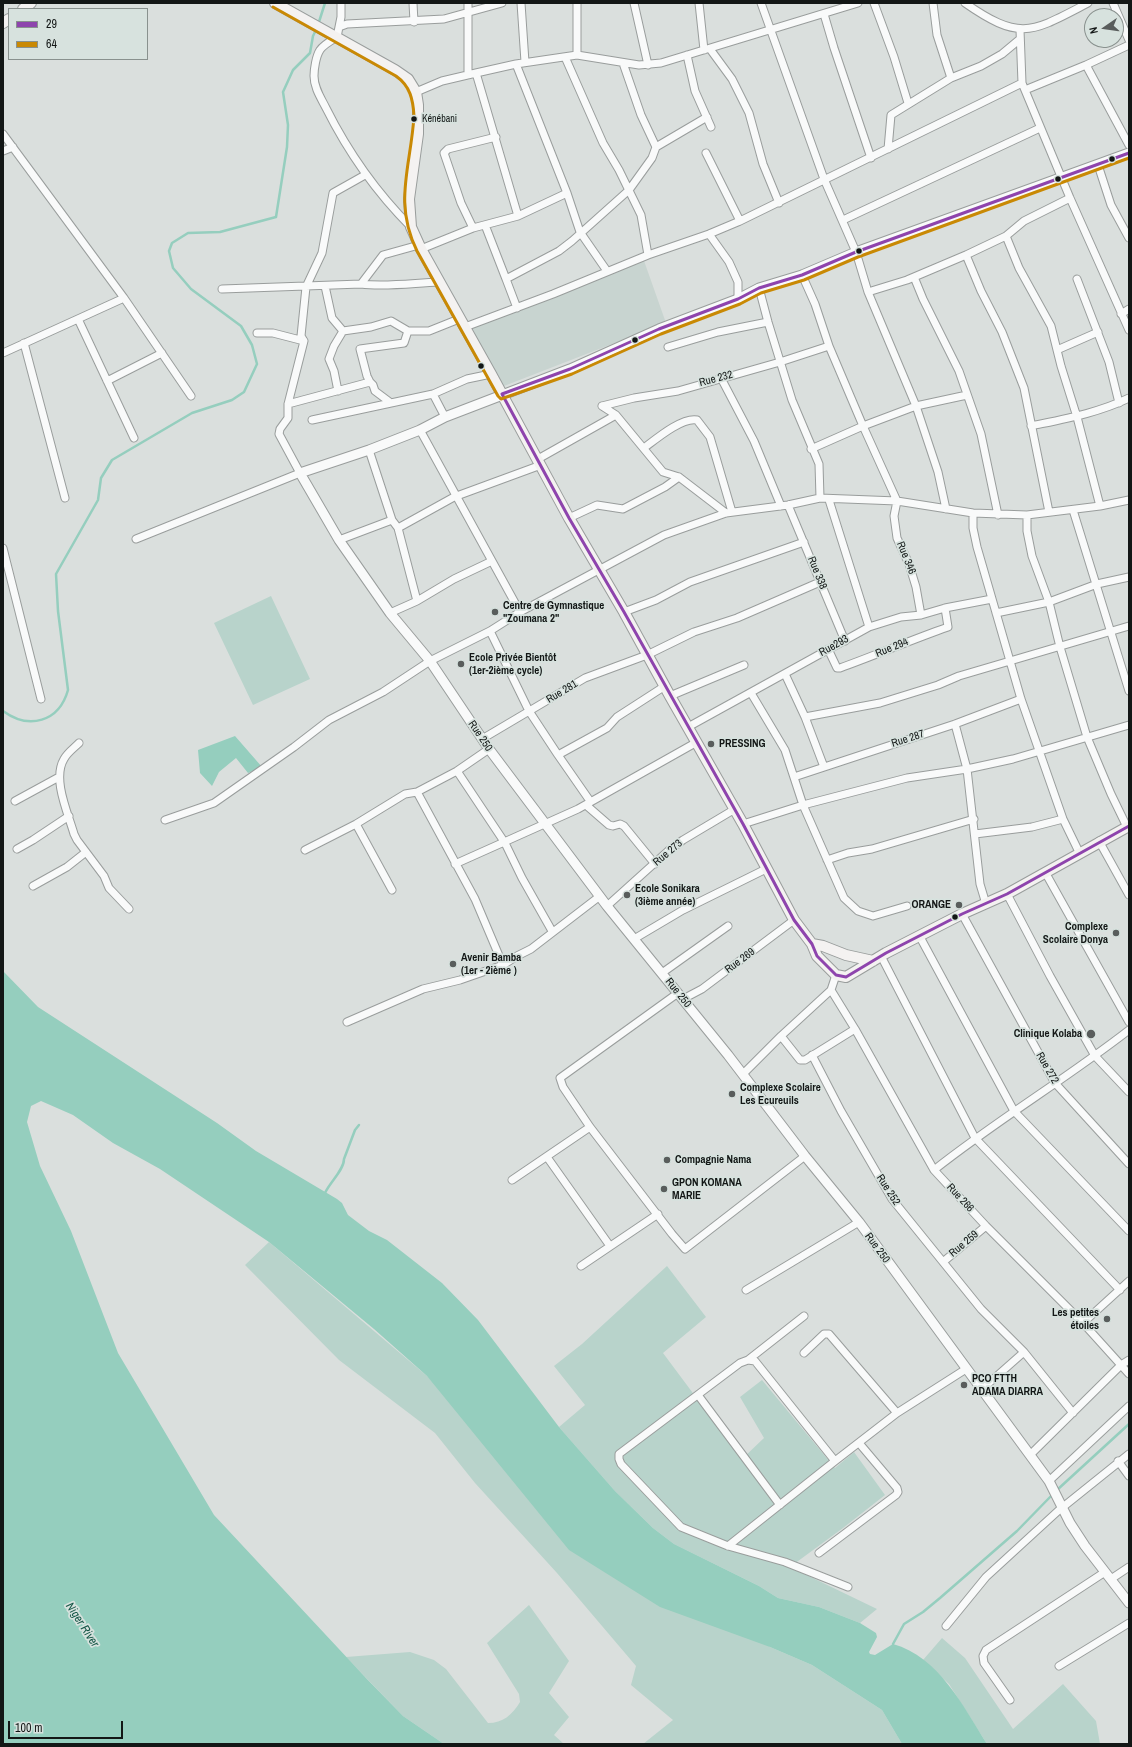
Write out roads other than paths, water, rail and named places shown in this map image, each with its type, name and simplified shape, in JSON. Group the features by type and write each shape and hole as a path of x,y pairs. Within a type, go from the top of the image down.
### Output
{"main road":[{"path":"284,7 338,32 408,79 416,92 418,105 418,134 409,198 411,227 420,247 492,374 569,518 624,612 743,824 794,920 817,956 836,975 846,976 962,914 1007,894 1079,852 1128,826"},
{"path":"807,940 846,954 877,959"}],"street":[{"path":"338,32 341,17 341,3"},
{"path":"413,3 414,22"},
{"path":"468,3 468,75"},
{"path":"411,227 388,204 365,175 315,87 314,69 320,49 347,24 414,22 444,19 468,14 502,3"},
{"path":"521,3 525,62"},
{"path":"577,3 577,55"},
{"path":"634,3 648,65"},
{"path":"699,3 707,49 732,79 749,113 763,164 779,203"},
{"path":"761,3 824,180 856,252 868,292 916,406 938,472 946,509"},
{"path":"416,92 442,81 476,73 525,62 577,55 622,63 648,65 687,55 858,3"},
{"path":"874,3 908,103"},
{"path":"933,3 937,35 951,78"},
{"path":"965,3 976,6 997,23 1020,30 1046,25 1088,3"},
{"path":"1113,3 1129,40"},
{"path":"824,14 871,158"},
{"path":"1020,30 1024,86 1070,198 1129,330"},
{"path":"888,149 891,115 908,103 951,78 980,66 1002,54 1020,39"},
{"path":"343,331 371,327 391,321 408,331 429,331 516,308 648,255 709,234 740,221 888,149 1024,86 1086,65 1129,45"},
{"path":"687,55 694,91 711,127"},
{"path":"565,57 603,143 641,215 648,255"},
{"path":"622,63 641,115 656,147"},
{"path":"516,64 567,193 580,232 607,271"},
{"path":"1086,65 1129,145"},
{"path":"476,73 518,216"},
{"path":"506,279 559,251 629,190 652,158 656,147 707,117"},
{"path":"842,220 1040,128"},
{"path":"3,134 124,298 191,396"},
{"path":"473,228 461,203 444,152 448,149 496,137"},
{"path":"3,151 13,146"},
{"path":"706,153 740,221"},
{"path":"136,540 300,473 370,450 420,430 445,417 570,369 659,329 738,299 759,288 802,275 856,252 1129,153"},
{"path":"1098,165 1111,205 1129,238"},
{"path":"300,473 279,434 280,429 288,418 288,404 304,341 301,336 306,287 322,253 333,193 365,175"},
{"path":"361,284 383,255 420,247 473,228 518,216 567,193"},
{"path":"868,292 914,277 966,255 1006,236 1024,221 1070,198"},
{"path":"485,225 516,308"},
{"path":"709,234 729,262 738,282 738,299"},
{"path":"1006,236 1019,268 1051,326 1100,506"},
{"path":"966,255 981,291 1002,332 1024,388 1049,512"},
{"path":"802,275 815,304 829,346 897,501"},
{"path":"914,277 923,299 959,371 981,434 998,515"},
{"path":"1077,279 1098,332 1119,403"},
{"path":"222,289 361,284 378,286 439,282"},
{"path":"325,286 332,318 343,331"},
{"path":"759,288 792,400 819,464 820,498"},
{"path":"3,352 124,298"},
{"path":"1121,314 1129,309"},
{"path":"78,319 134,438"},
{"path":"668,347 718,332 768,322"},
{"path":"338,391 334,371 329,359 334,346 343,331"},
{"path":"391,403 375,391 367,376 360,348 404,343 408,331"},
{"path":"257,333 273,332 304,341"},
{"path":"1057,350 1098,332"},
{"path":"24,343 65,498"},
{"name":"Rue 232","path":"616,415 602,406 634,398 678,391 780,362 829,346"},
{"path":"107,381 162,353"},
{"path":"312,420 433,394 467,380 492,374"},
{"name":"Rue 338","path":"721,378 804,542 845,641"},
{"path":"288,404 370,382"},
{"path":"433,394 445,417"},
{"path":"812,449 863,426 916,406 967,395"},
{"path":"1031,426 1077,417 1119,403 1129,398"},
{"path":"398,528 457,497 539,462 616,415 663,472 679,477 729,512"},
{"path":"644,448 673,428 693,420 697,420 710,437 729,512"},
{"path":"420,430 520,612"},
{"path":"370,450 392,520 398,528 417,601"},
{"name":"Rue 250","path":"300,473 338,540 390,613 430,660 489,749 607,906 743,1074 805,1156 859,1222 1049,1481 1062,1508 1085,1546 1129,1604"},
{"path":"569,518 597,505 623,509 664,487 679,477"},
{"path":"165,820 214,803 284,754 329,720 383,692 430,660 490,631 520,612 664,535 729,512 785,505 820,498 829,500 849,499 897,501 973,513 1027,515 1073,510 1129,500"},
{"path":"829,500 869,627"},
{"name":"Rue 346","path":"897,501 894,516 897,538 909,564 916,587 921,615"},
{"path":"1073,510 1129,691"},
{"path":"973,513 973,528 977,547 1021,699 1063,819 1079,852"},
{"path":"1027,515 1027,531 1032,556 1049,602 1060,647 1087,737 1111,794 1128,826"},
{"path":"338,540 392,520"},
{"path":"624,612 656,600 690,582 804,542"},
{"path":"3,548 41,699"},
{"path":"390,613 417,601 454,579 492,561"},
{"path":"996,613 1049,602 1097,584 1129,576"},
{"name":"Rue 281","path":"482,739 585,678 647,654 694,632 737,618 820,582"},
{"name":"Rue293","path":"688,727 869,627 901,618 992,599"},
{"name":"Rue 294","path":"828,649 837,668 840,668 888,650 896,645 948,627 945,608"},
{"path":"805,717 880,703 938,685 959,676 1129,626"},
{"path":"490,631 529,710 588,803 609,825 613,826 620,824 624,826 655,864"},
{"path":"670,696 744,666"},
{"path":"785,674 805,717 824,767"},
{"path":"558,756 606,728 617,717 665,686"},
{"path":"751,693 785,750 803,805 844,898 858,911 873,916 907,906"},
{"name":"Rue 287","path":"794,777 955,724 1021,699"},
{"path":"955,724 967,769 974,820 974,834 980,884 986,904"},
{"path":"743,824 803,805 907,778 967,769 1040,752 1129,724"},
{"path":"455,864 505,843 588,803 697,742"},
{"path":"79,744 64,759 60,769 59,780 69,816 77,840 104,876 109,888 130,910"},
{"path":"305,850 356,824 405,794 417,792 457,771 489,749"},
{"path":"457,771 505,843 522,878 552,931"},
{"path":"15,801 59,777"},
{"path":"417,792 475,899 503,966"},
{"name":"Rue 273","path":"607,906 682,840 735,810"},
{"path":"17,849 69,816"},
{"path":"974,834 1032,827 1063,819"},
{"path":"827,860 848,853 872,848 974,820"},
{"path":"356,824 392,890"},
{"path":"1099,841 1129,895"},
{"path":"33,886 67,867 86,852"},
{"path":"634,939 683,910 766,869"},
{"path":"1045,872 1129,1022"},
{"path":"1007,894 1050,976 1095,1056 1129,1092"},
{"path":"347,1022 423,989 460,980 503,966 516,956 531,949 552,931 600,896"},
{"name":"Rue 272","path":"962,914 1055,1083 1129,1164"},
{"name":"Rue 269","path":"590,1128 562,1087 560,1078 680,996 702,990 794,920"},
{"path":"662,973 728,926"},
{"path":"920,937 1014,1111 1129,1231"},
{"path":"877,959 975,1138 1120,1290"},
{"path":"743,1074 781,1036 831,990 836,975"},
{"name":"Rue 266","path":"831,990 855,1029 934,1170 986,1226 1083,1323 1129,1374"},
{"path":"781,1036 800,1060 805,1060 855,1029"},
{"path":"934,1170 975,1138 1095,1056 1129,1030"},
{"name":"Rue 252","path":"812,1055 827,1086 892,1199 981,1309 1024,1352 1073,1413"},
{"path":"512,1180 590,1128 685,1249 805,1156"},
{"path":"547,1156 610,1246"},
{"path":"581,1266 658,1214"},
{"path":"746,1290 859,1222"},
{"name":"Rue 259","path":"943,1262 986,1226"},
{"path":"1083,1323 1129,1281"},
{"path":"804,1316 748,1360 740,1363 619,1454 618,1459 681,1527 728,1546 785,1562 848,1587"},
{"path":"804,1353 824,1334 829,1334 897,1413"},
{"path":"981,1390 1024,1352"},
{"path":"748,1360 755,1361 834,1461"},
{"path":"1030,1455 1120,1365 1129,1360"},
{"path":"728,1546 834,1461 897,1413 966,1369"},
{"path":"698,1395 780,1505"},
{"path":"1049,1481 1129,1406"},
{"path":"819,1554 896,1496 898,1492 897,1488 859,1442"},
{"path":"946,1626 986,1577 1062,1508 1129,1454"},
{"path":"1118,1462 1129,1476"},
{"path":"1010,1700 984,1663 983,1656 986,1650 1108,1576 1129,1567"},
{"path":"1058,1666 1129,1622"}],"water":[{"path":"235,736 262,767 248,773 236,758 219,772 212,786 200,773 198,750"},
{"name":"Niger River","path":"3,971 38,1007 217,1123 256,1151 337,1199 342,1203 348,1215 369,1231 387,1240 442,1283 478,1320 559,1427 615,1491 653,1528 674,1544 759,1586 778,1598 819,1607 860,1623 876,1633 877,1637 869,1652 870,1654 875,1655 893,1644 909,1650 937,1671 959,1699 987,1744 902,1744 882,1710 812,1665 770,1647 660,1607 569,1550 427,1376 374,1329 269,1242 160,1169 113,1143 73,1115 41,1101 31,1106 27,1122 40,1166 71,1231 118,1353 214,1515 403,1716 444,1744 3,1744"}],"waterway":[{"path":"318,25 325,3"},
{"path":"3,711 13,717 23,720 42,720 50,716 64,701 68,690 58,611 56,574 98,500 101,478 112,460 192,413 232,400 244,392 257,364 252,345 241,326 191,289 173,268 169,251 172,243 188,233 220,232 276,217 287,147 288,125 283,92 293,70 310,53 313,36 316,30"},
{"path":"325,1193 342,1167 355,1130 359,1125"},
{"path":"1057,1490 1129,1424"},
{"path":"893,1644 904,1624 923,1612 1017,1531 1053,1494"}],"place":[{"name":"Kénébani","path":"414,119"},
{"name":"Centre de Gymnastique \"Zoumana 2\"","path":"495,612"},
{"name":"Ecole Privée Bientôt (1er-2ième cycle)","path":"461,664"},
{"name":"PRESSING","path":"711,744"},
{"name":"Ecole Sonikara (3ième année)","path":"627,895"},
{"name":"ORANGE","path":"959,905"},
{"name":"Complexe Scolaire Donya","path":"1116,933"},
{"name":"Avenir Bamba (1er - 2ième )","path":"453,964"},
{"name":"Clinique Kolaba","path":"1091,1034"},
{"name":"Complexe Scolaire Les Ecureuils","path":"732,1094"},
{"name":"Compagnie Nama","path":"667,1160"},
{"name":"GPON KOMANA MARIE","path":"664,1189"},
{"name":"Les petites étoiles","path":"1107,1319"},
{"name":"PCO FTTH ADAMA DIARRA","path":"964,1385"}]}
